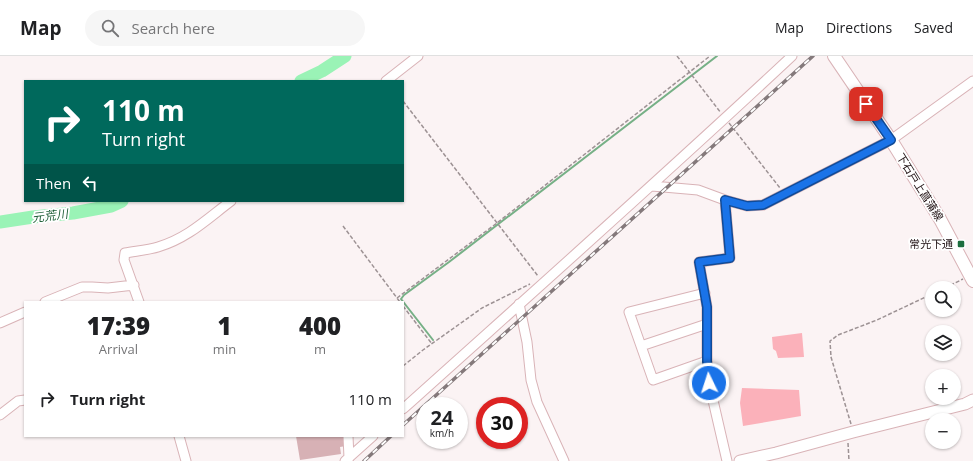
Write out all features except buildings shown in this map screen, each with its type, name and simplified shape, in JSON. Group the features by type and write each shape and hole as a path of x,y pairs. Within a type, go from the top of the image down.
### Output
{"main road":[{"name":"下石戸上菖蒲線","path":"834,56 891,140 940,219 972,277"}],"street":[{"path":"387,80 418,56"},
{"path":"404,408 543,282 652,186 792,56"},
{"path":"652,186 698,190 747,206 763,205 891,140 973,80"},
{"path":"725,200 730,258 699,262 707,307 707,361 709,383 728,461"},
{"path":"139,301 124,260 125,253 159,247 186,236 230,202"},
{"path":"47,301 82,287 108,288 134,285"},
{"path":"705,293 629,312 653,380 707,361"},
{"path":"519,304 527,342 531,380 537,402 564,461"},
{"path":"0,323 24,312"},
{"path":"641,346 707,324"},
{"path":"0,415 18,401 24,400"},
{"path":"740,461 965,404 973,400"},
{"path":"179,437 186,461"},
{"path":"347,459 348,437"},
{"path":"347,459 372,437"}],"path":[{"path":"676,56 784,194"},
{"path":"397,298 710,56"},
{"path":"404,102 543,282"},
{"path":"343,226 399,301"},
{"path":"961,281 972,277"},
{"path":"404,365 482,308 530,284"},
{"path":"849,461 850,433 831,357 830,341 838,335 877,320 925,297"},
{"path":"404,307 432,344"}],"shaded area":[{"path":"802,333 804,357 778,358 776,351 773,349 772,337"},
{"path":"742,388 799,390 801,416 743,426 740,403"}],"waterway":[{"name":"元荒川","path":"303,80 322,71 345,56"},
{"path":"403,301 401,299 404,295 717,56"},
{"name":"元荒川","path":"0,222 73,213 111,206 120,202"},
{"path":"404,303 433,340"}],"railway":[{"path":"404,424 813,56"},
{"path":"364,461 390,437"}],"place":[{"name":"常光下通","path":"961,244"}],"route":[{"path":"709,383 707,361 707,307 699,262 730,258 725,200 747,206 763,205 891,140 866,104"}]}
